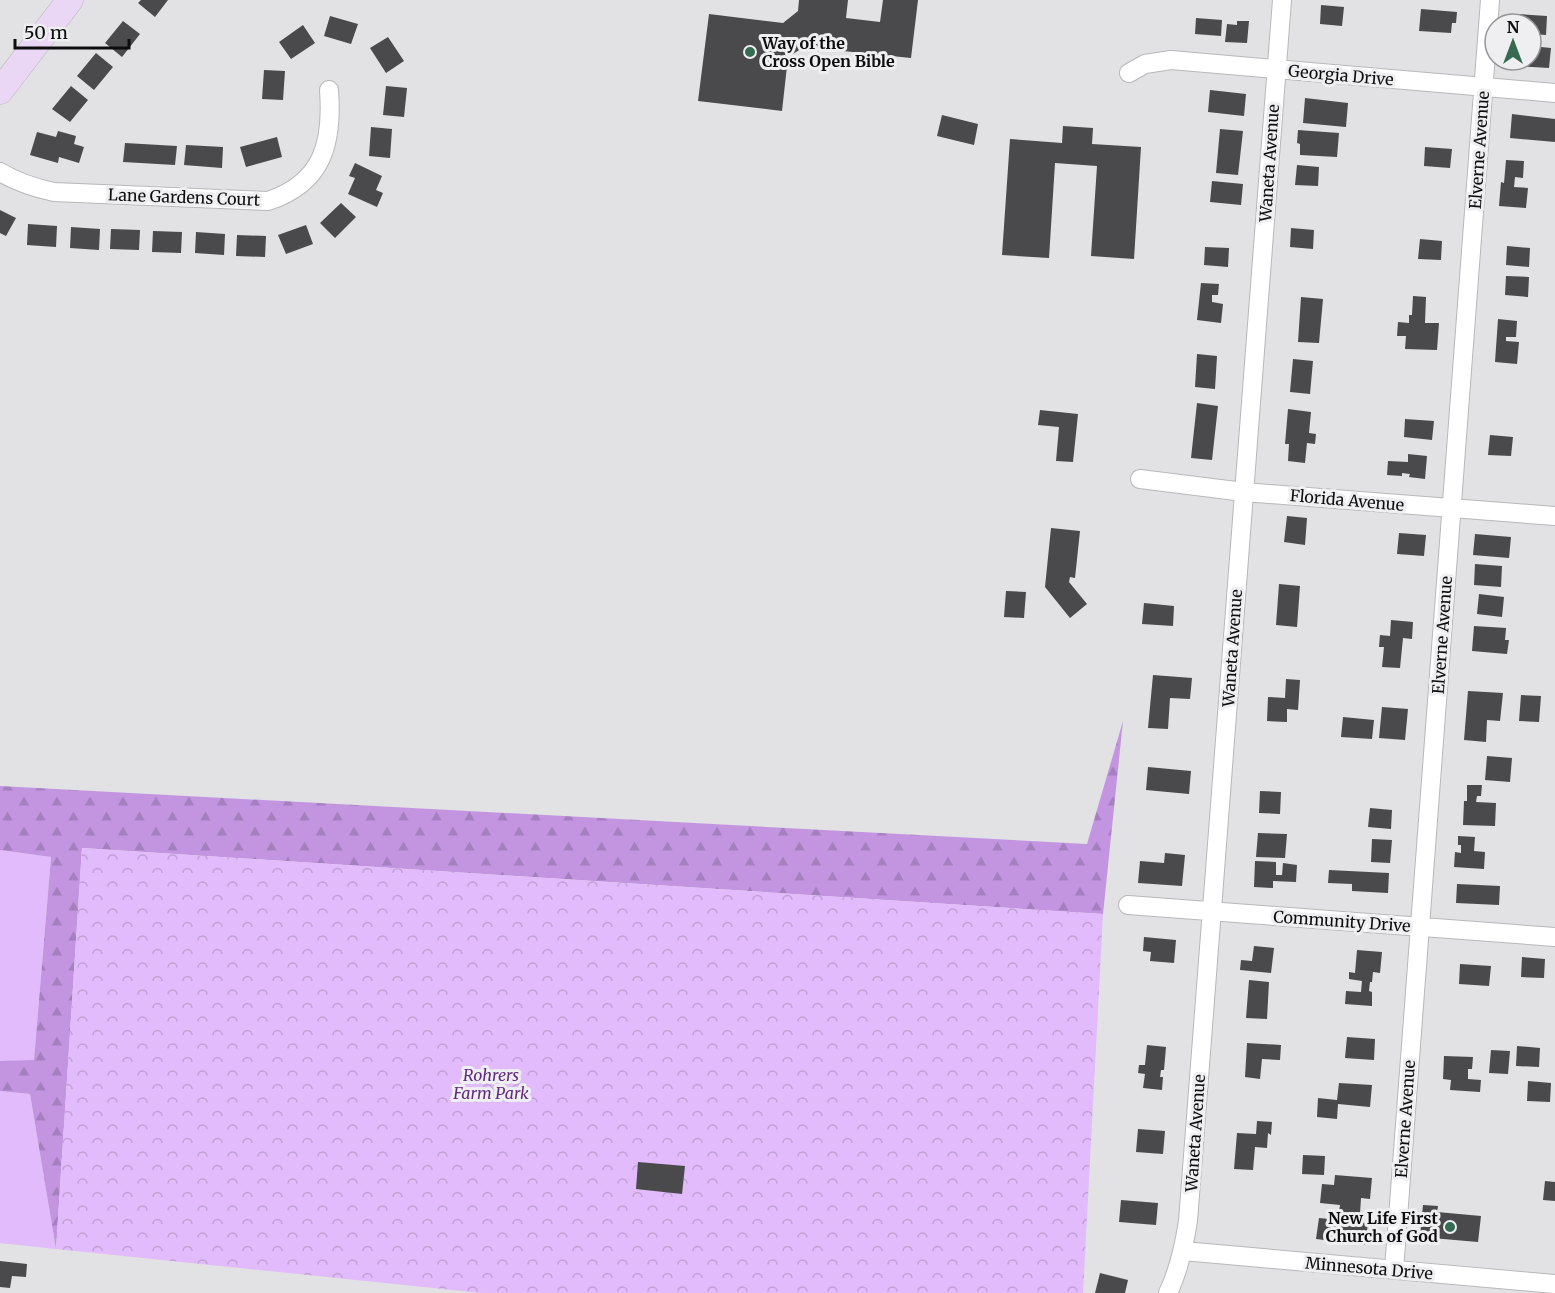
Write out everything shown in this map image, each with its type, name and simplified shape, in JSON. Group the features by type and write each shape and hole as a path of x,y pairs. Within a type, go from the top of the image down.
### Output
{"main road":[{"path":"0,91 70,0"}],"street":[{"name":"Waneta Avenue","path":"1168,1293 1183,1251 1188,1221 1282,0"},
{"name":"Elverne Avenue","path":"1394,1270 1490,0"},
{"name":"Georgia Drive","path":"1129,73 1145,64 1171,60 1555,93"},
{"name":"Lane Gardens Court","path":"0,172 35,188 54,192 268,201 301,186 317,166 325,148 329,129 329,90"},
{"name":"Florida Avenue","path":"1140,479 1244,492 1555,516"},
{"name":"Community Drive","path":"1128,905 1555,937"},
{"name":"Minnesota Drive","path":"1183,1251 1394,1270 1465,1285 1555,1284"}],"green space":[{"path":"1123,721 1103,914 82,848 56,1249 30,1094 0,1091 0,1061 34,1060 51,857 0,850 0,786 1087,844"},
{"name":"Rohrers Farm Park","path":"82,848 1103,914 1083,1293 482,1293 56,1249"},
{"path":"0,850 51,857 34,1061 0,1061"},
{"path":"0,1091 30,1094 56,1249 0,1243"}],"building":[{"path":"141,0 168,0 155,17 138,3"},
{"name":"Way of the Cross Open Bible","path":"799,0 848,0 846,18 880,22 883,0 918,0 911,58 804,47 788,57 782,111 698,101 709,14 783,23 798,11"},
{"path":"1321,5 1344,7 1342,26 1320,24"},
{"path":"1421,9 1457,12 1456,23 1452,23 1451,33 1419,31"},
{"path":"330,16 358,24 351,44 324,36"},
{"path":"1543,16 1547,16 1546,35 1543,35"},
{"path":"1196,18 1222,20 1221,36 1195,34"},
{"path":"123,21 140,34 122,57 105,43"},
{"path":"1237,21 1249,21 1247,43 1225,42 1227,24 1237,25"},
{"path":"303,25 315,43 291,59 279,42"},
{"path":"388,37 404,61 386,73 370,48"},
{"path":"1543,47 1551,48 1549,68 1543,68"},
{"path":"96,53 113,67 94,90 77,76"},
{"path":"264,70 285,71 283,100 262,99"},
{"path":"71,86 88,100 70,122 52,109"},
{"path":"386,86 407,88 404,117 383,115"},
{"path":"1210,90 1246,94 1244,116 1208,112"},
{"path":"1305,98 1348,103 1346,127 1303,123"},
{"path":"1512,114 1555,119 1555,142 1510,138"},
{"path":"942,115 978,124 974,145 937,136"},
{"path":"1063,126 1093,128 1092,144 1141,147 1134,259 1091,256 1097,166 1055,163 1049,258 1002,255 1010,139 1062,143"},
{"path":"371,127 392,129 390,158 369,156"},
{"path":"1220,129 1243,131 1238,175 1216,173"},
{"path":"1298,130 1339,133 1337,157 1300,155 1300,144 1297,143"},
{"path":"58,131 76,136 74,144 84,147 79,163 59,157 58,163 30,155 37,132 56,137"},
{"path":"277,137 282,157 246,167 240,147"},
{"path":"125,143 177,146 175,165 123,162"},
{"path":"186,145 223,147 222,168 184,165"},
{"path":"1425,147 1452,149 1450,168 1424,166"},
{"path":"1506,160 1524,161 1523,178 1515,177 1514,187 1528,188 1526,208 1499,206"},
{"path":"355,163 382,176 376,190 383,193 377,207 348,194 355,178 349,176"},
{"path":"1297,165 1319,167 1318,186 1295,185"},
{"path":"1212,181 1243,184 1241,205 1210,202"},
{"path":"341,203 356,217 335,238 320,223"},
{"path":"0,210 16,218 6,236 0,233"},
{"path":"28,224 57,226 56,247 27,245"},
{"path":"306,225 313,244 286,254 278,235"},
{"path":"71,227 100,229 99,250 70,248"},
{"path":"1291,228 1314,230 1313,249 1290,247"},
{"path":"111,229 140,230 139,250 110,249"},
{"path":"153,231 182,232 181,253 152,252"},
{"path":"196,232 225,234 224,255 195,253"},
{"path":"237,235 266,236 265,257 236,256"},
{"path":"1420,239 1442,241 1441,260 1418,259"},
{"path":"1507,246 1530,248 1529,267 1506,265"},
{"path":"1205,247 1229,248 1228,267 1204,265"},
{"path":"1506,276 1529,277 1528,297 1505,295"},
{"path":"1201,283 1219,284 1218,295 1212,295 1212,302 1223,304 1221,323 1197,320"},
{"path":"1413,296 1426,297 1425,323 1439,323 1437,350 1405,349 1406,336 1397,336 1398,322 1409,323"},
{"path":"1301,297 1323,299 1319,343 1298,342"},
{"path":"1498,319 1517,321 1516,337 1506,337 1506,341 1519,342 1517,364 1495,362"},
{"path":"1197,354 1217,356 1215,389 1195,387"},
{"path":"1293,359 1313,361 1310,394 1290,392"},
{"path":"1197,403 1218,406 1212,460 1191,458"},
{"path":"1288,409 1311,412 1309,433 1316,434 1315,444 1307,443 1305,463 1288,461 1289,444 1285,444"},
{"path":"1040,410 1078,414 1073,462 1056,461 1059,427 1038,425"},
{"path":"1405,419 1434,421 1432,440 1404,437"},
{"path":"1490,435 1513,437 1511,456 1488,455"},
{"path":"1408,454 1427,456 1425,479 1409,477 1410,474 1402,473 1402,476 1387,475 1388,461 1408,462"},
{"path":"1287,516 1307,518 1305,545 1284,542"},
{"path":"1051,528 1080,531 1075,578 1070,577 1069,582 1087,604 1070,618 1045,587"},
{"path":"1399,533 1426,535 1424,556 1397,554"},
{"path":"1475,534 1511,537 1509,558 1473,555"},
{"path":"1475,564 1502,566 1501,587 1474,585"},
{"path":"1279,584 1300,586 1297,627 1276,625"},
{"path":"1006,591 1026,592 1024,618 1004,617"},
{"path":"1479,594 1504,597 1502,617 1477,614"},
{"path":"1144,603 1174,606 1173,626 1142,624"},
{"path":"1391,620 1413,622 1412,639 1403,638 1400,668 1382,667 1384,647 1379,647 1380,635 1390,636"},
{"path":"1474,626 1506,628 1505,640 1509,640 1507,654 1472,651"},
{"path":"1153,675 1192,678 1190,699 1170,698 1168,729 1148,728"},
{"path":"1286,679 1300,680 1298,710 1287,709 1287,722 1267,721 1268,697 1285,698"},
{"path":"1468,691 1503,693 1500,721 1487,720 1486,742 1464,740"},
{"path":"1521,695 1541,696 1539,722 1519,721"},
{"path":"1382,707 1408,709 1405,740 1379,738"},
{"path":"1343,717 1374,720 1372,739 1341,737"},
{"path":"1487,756 1512,758 1510,782 1485,780"},
{"path":"1148,767 1191,771 1189,794 1146,790"},
{"path":"1467,785 1482,785 1481,796 1477,796 1476,802 1496,803 1495,826 1463,825"},
{"path":"1260,791 1281,792 1280,814 1259,813"},
{"path":"1370,808 1392,810 1391,829 1368,827"},
{"path":"1258,833 1287,834 1285,858 1256,857"},
{"path":"1458,836 1475,837 1474,851 1485,852 1484,869 1454,867 1455,852 1461,853"},
{"path":"1372,839 1392,840 1390,863 1371,862"},
{"path":"1165,853 1185,855 1182,886 1138,883 1140,861 1164,863"},
{"path":"1255,861 1276,862 1276,875 1282,875 1283,863 1297,865 1296,882 1273,881 1273,888 1254,887"},
{"path":"1329,870 1389,873 1388,893 1352,891 1352,884 1328,883"},
{"path":"1457,884 1500,886 1499,905 1456,903"},
{"path":"1144,937 1176,940 1174,963 1150,961 1151,952 1143,951"},
{"path":"1254,946 1274,948 1271,973 1240,970 1241,960 1252,961"},
{"path":"1357,950 1382,952 1380,973 1373,972 1372,982 1370,982 1372,1006 1345,1004 1346,991 1361,992 1362,981 1349,979 1349,972 1355,973"},
{"path":"1522,957 1545,959 1544,978 1521,977"},
{"path":"1460,964 1491,966 1489,986 1459,984"},
{"path":"1249,980 1269,982 1267,1019 1246,1018"},
{"path":"1347,1037 1375,1039 1374,1060 1345,1058"},
{"path":"1247,1043 1281,1045 1280,1060 1262,1059 1260,1079 1245,1077"},
{"path":"1147,1045 1166,1047 1164,1070 1161,1070 1160,1077 1163,1077 1162,1090 1143,1088 1145,1074 1138,1073 1139,1065 1145,1065"},
{"path":"1517,1046 1540,1048 1539,1067 1516,1066"},
{"path":"1491,1050 1510,1051 1508,1074 1489,1073"},
{"path":"1444,1056 1473,1057 1472,1069 1468,1069 1468,1079 1481,1080 1480,1092 1450,1090 1451,1080 1443,1079"},
{"path":"1528,1081 1551,1083 1550,1102 1527,1101"},
{"path":"1339,1083 1372,1085 1370,1107 1338,1104 1337,1119 1317,1117 1318,1098 1337,1100"},
{"path":"1257,1121 1272,1122 1271,1135 1268,1133 1267,1148 1255,1147 1253,1170 1234,1169 1237,1133 1256,1134"},
{"path":"1138,1129 1165,1131 1163,1154 1136,1152"},
{"path":"1303,1155 1325,1156 1324,1175 1302,1174"},
{"path":"638,1162 685,1166 682,1194 636,1189"},
{"path":"1335,1175 1372,1178 1370,1199 1361,1198 1360,1214 1339,1212 1340,1205 1320,1203 1322,1184 1334,1185"},
{"path":"1545,1181 1555,1182 1555,1201 1543,1200"},
{"path":"1121,1200 1158,1203 1156,1225 1119,1222"},
{"name":"New Life First Church of God","path":"1423,1205 1438,1206 1437,1212 1481,1216 1478,1242 1420,1237"},
{"path":"1319,1218 1368,1223 1365,1245 1316,1239"},
{"path":"0,1261 27,1264 26,1277 12,1276 10,1288 0,1287"},
{"path":"1100,1273 1128,1280 1125,1293 1095,1293"}],"place":[{"name":"Way of the Cross Open Bible","path":"750,52"},
{"name":"New Life First Church of God","path":"1450,1227"}]}
